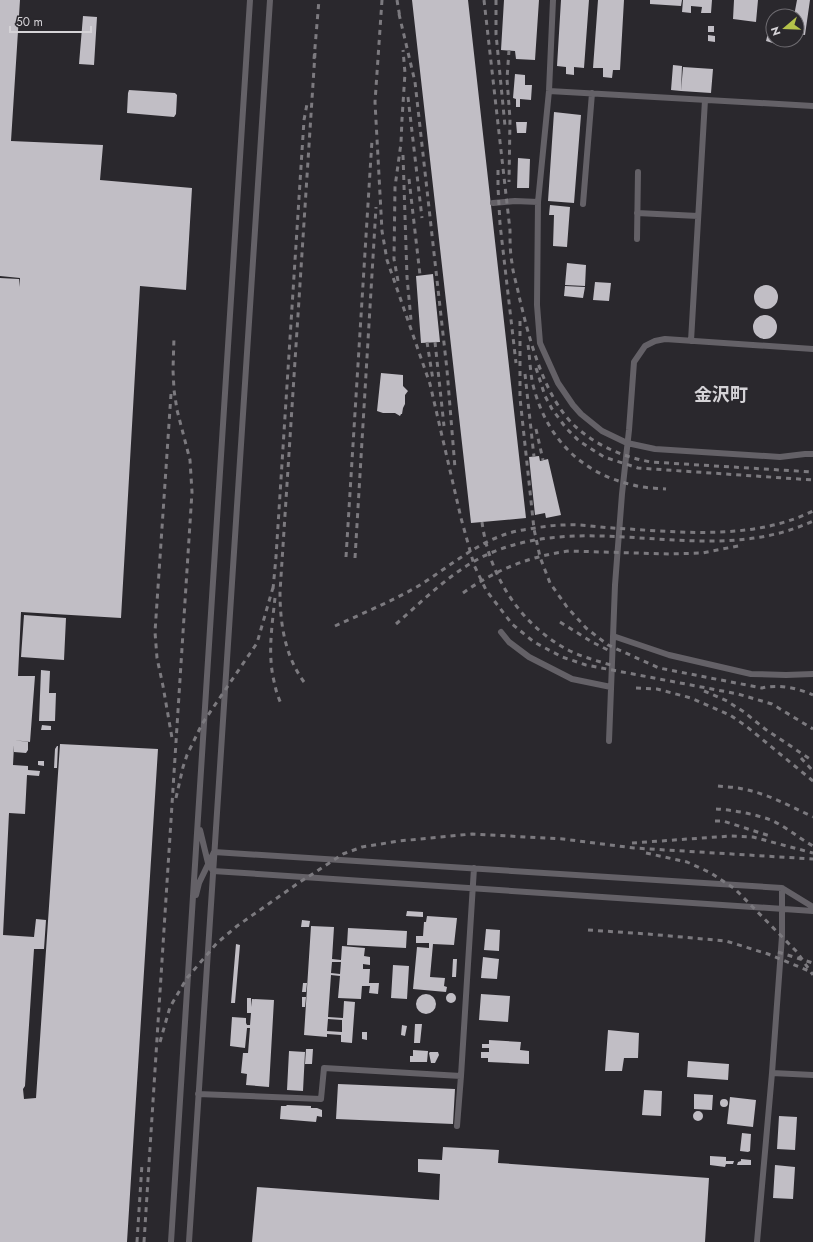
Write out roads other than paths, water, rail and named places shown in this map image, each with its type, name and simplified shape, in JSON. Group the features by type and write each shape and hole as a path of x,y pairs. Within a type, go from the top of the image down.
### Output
{"lane":[{"path":"170,1242 250,0"},
{"path":"189,1242 270,0"},
{"path":"554,0 549,91 538,202 538,305 540,342 558,383 581,414 602,431 627,443 655,449 780,457 813,454"},
{"path":"549,91 813,106"},
{"path":"583,204 592,93"},
{"path":"691,341 705,100"},
{"path":"637,239 638,172"},
{"path":"493,203 515,201 538,202"},
{"path":"637,213 698,216"},
{"path":"609,741 615,585 634,362 644,346 655,341 665,339 813,349"},
{"path":"501,632 509,642 529,657 572,679 611,687"},
{"path":"613,636 669,655 751,674 813,674"},
{"path":"198,815 201,836 208,863 213,871"},
{"path":"192,916 199,883 214,852"},
{"path":"214,852 782,888 813,909"},
{"path":"457,1126 474,868"},
{"path":"213,871 813,909"},
{"path":"757,1242 782,936 782,888"},
{"path":"198,1094 321,1099 324,1068 461,1076"},
{"path":"772,1073 813,1075"}],"railway":[{"path":"314,59 319,0"},
{"path":"382,0 375,102 382,231 387,260 430,384 461,518 474,565 486,590 512,624 534,642 562,657 586,665 738,694 772,704 813,729"},
{"path":"397,0 400,18"},
{"path":"484,0 510,230 510,251 513,271 539,367 555,401 565,416 585,435 594,441 612,450 641,460 651,462 813,472"},
{"path":"496,0 496,34 505,126"},
{"path":"399,14 415,82 447,370 455,468"},
{"path":"398,281 394,259 395,187 401,143 405,73 403,50"},
{"path":"509,50 507,79 510,119 509,182"},
{"path":"304,682 288,651 281,616 280,592 315,53"},
{"path":"408,97 422,218"},
{"path":"273,589 304,120 307,104"},
{"path":"346,557 372,140"},
{"path":"403,155 407,277 411,320"},
{"path":"498,170 500,224 516,363"},
{"path":"409,179 420,275"},
{"path":"355,558 376,207"},
{"path":"520,321 520,398 534,529 540,557 550,583 567,607 586,628 608,645 659,668 762,688 775,686 788,687 813,695"},
{"path":"144,1242 192,492 190,460 177,410 174,390 174,337"},
{"path":"427,342 433,380"},
{"path":"435,342 444,426"},
{"path":"528,345 532,380 539,404 556,436 568,450 581,462 597,472 614,479 641,487 666,489"},
{"path":"536,368 545,396 552,409 566,428 579,441 604,457 638,468 813,480"},
{"path":"525,374 534,457"},
{"path":"171,394 155,632 157,658 172,738"},
{"path":"536,429 543,460"},
{"path":"335,626 410,591 485,543 513,532 556,525 583,525 607,528 689,532 740,531 790,521 813,511"},
{"path":"396,624 442,584 479,558 493,552 532,541 572,536 612,536 694,541 734,540 774,534 813,521"},
{"path":"482,522 486,542 500,580 522,613 552,640 570,651 611,665"},
{"path":"463,593 488,577 513,565 540,556 555,553 569,551 669,554 702,553 743,545"},
{"path":"176,798 187,755 202,724 257,643 274,584"},
{"path":"275,598 271,642 271,664 276,690 282,706"},
{"path":"560,622 592,642 610,651"},
{"path":"636,688 657,689 691,698 730,715 746,726 813,781"},
{"path":"704,691 727,701 744,712 765,729 813,761"},
{"path":"801,758 813,771"},
{"path":"718,786 740,788 752,791 779,801 813,817"},
{"path":"716,809 730,810 771,820 813,846"},
{"path":"715,821 723,821 770,836"},
{"path":"160,1042 170,1007 187,978 217,943 237,926 297,884 343,854 362,847 399,841 472,834 563,839 634,848 813,859"},
{"path":"632,843 731,836 753,837 813,853"},
{"path":"646,853 687,862 711,873 735,889 797,952 813,975"},
{"path":"588,930 726,941 768,954 809,971"},
{"path":"778,952 813,963"},
{"path":"137,1242 142,1164"}],"district":[{"name":"金沢町","path":"721,395"}]}
